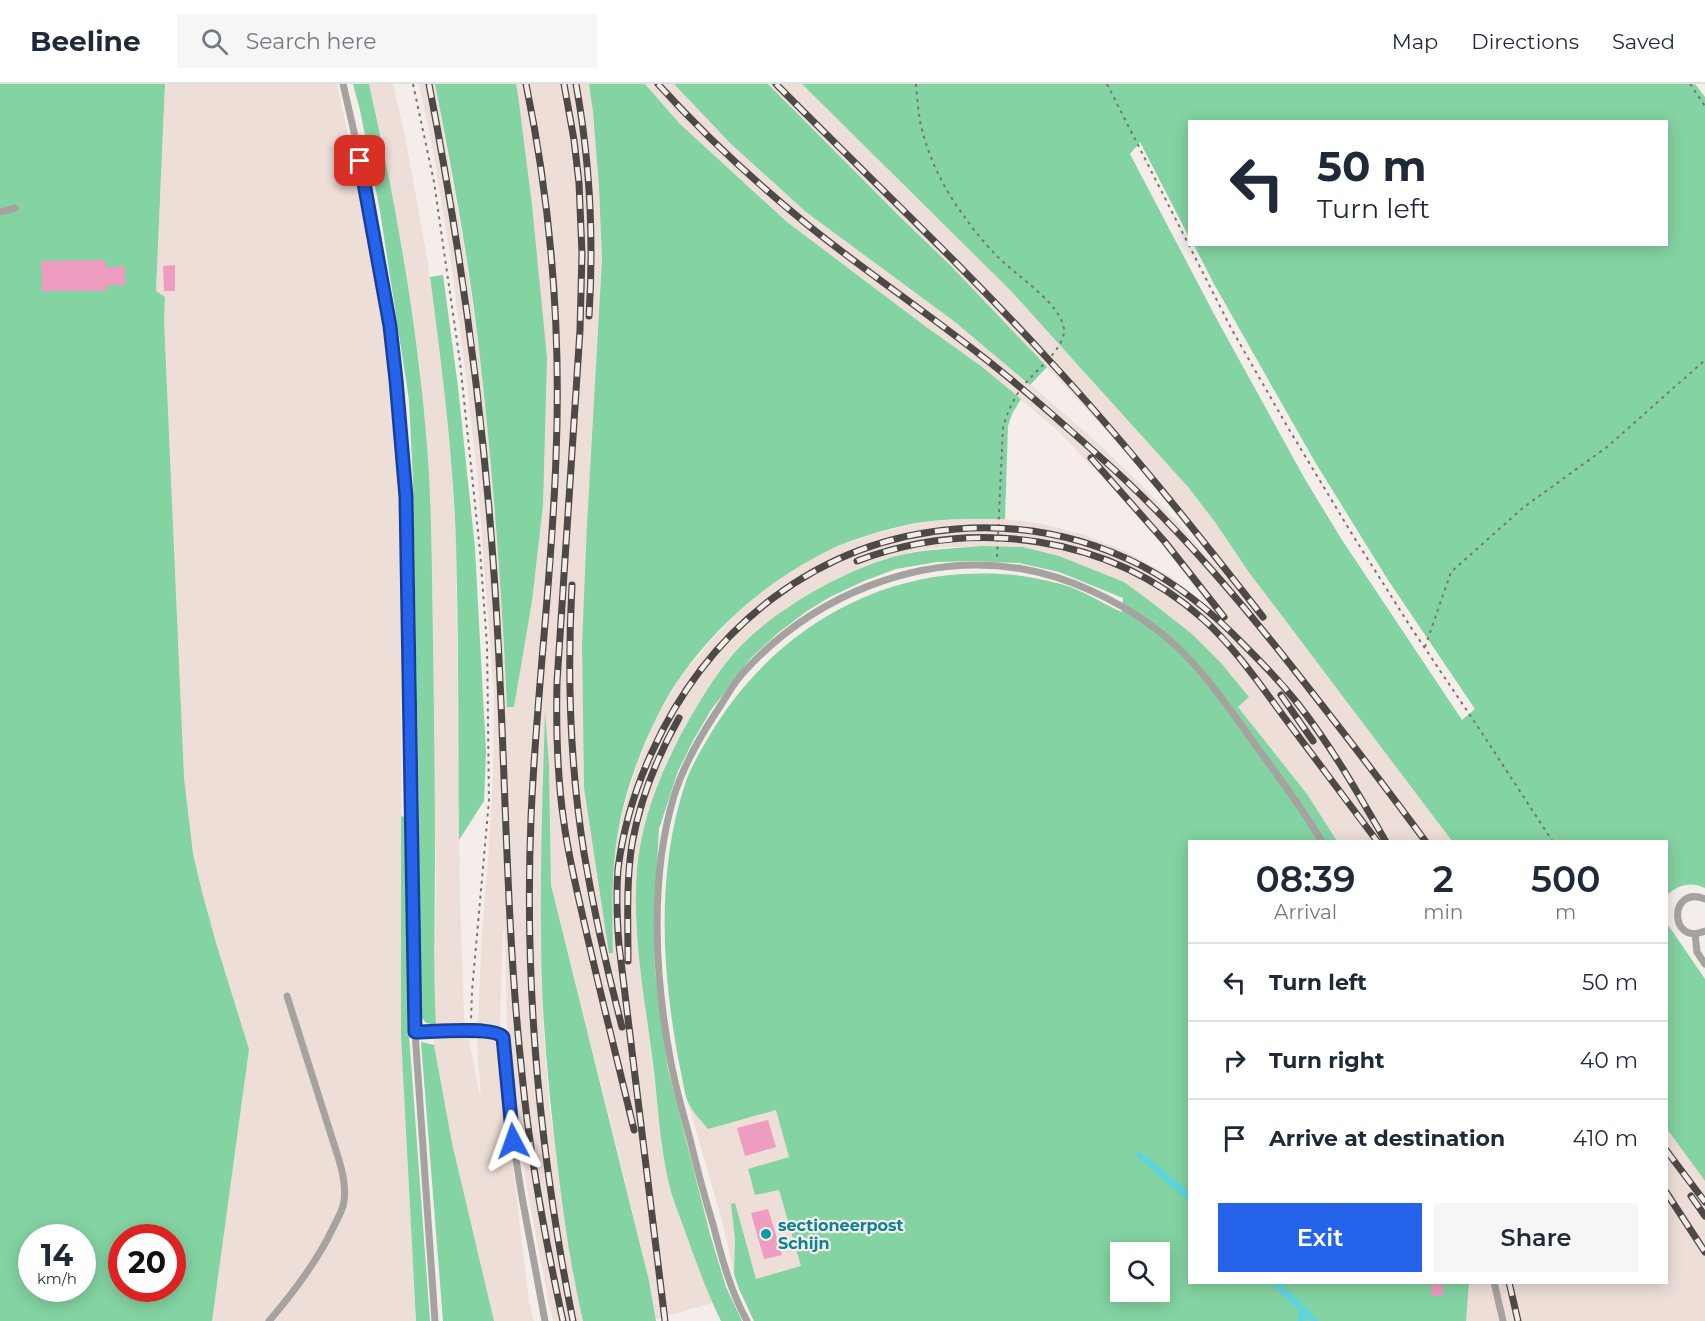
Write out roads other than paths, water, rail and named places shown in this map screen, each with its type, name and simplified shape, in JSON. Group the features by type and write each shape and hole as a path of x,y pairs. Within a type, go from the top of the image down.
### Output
{"lane":[{"path":"343,84 365,183 390,326 406,497 415,1032 435,1321"},
{"path":"0,212 15,208"},
{"path":"747,1321 728,1278 716,1238 671,1065 658,955 657,914 660,872 674,797 685,768 701,735 741,675 790,630 818,610 842,597 912,572 942,567 1020,568 1050,575 1087,589 1123,606 1155,627 1185,655 1204,677 1308,818 1321,840"},
{"path":"1705,899 1695,897 1687,899 1679,906 1677,912 1679,925 1686,931 1695,934 1705,932"},
{"path":"1695,934 1697,952 1705,964"},
{"path":"268,1321 321,1252 343,1209 345,1198 344,1179 339,1160 287,996"},
{"path":"415,1032 471,1031 499,1033 503,1037 513,1141 545,1321"},
{"path":"1494,1284 1503,1321"}],"water":[{"path":"1139,1152 1150,1159 1188,1191 1188,1201 1138,1159 1135,1154"},
{"path":"1272,1284 1282,1284 1319,1321 1311,1321 1307,1317 1304,1321 1297,1321 1300,1312"}],"railway":[{"path":"429,84 451,206 484,451 498,636 508,887 516,1012 534,1167 563,1321"},
{"path":"526,84 548,223 557,364 556,457 551,547 531,818 530,944 543,1134 561,1259 573,1321"},
{"path":"564,84 579,183 582,253 580,330 557,682 558,770 572,868 634,1130"},
{"path":"576,84 585,142 590,199 589,316"},
{"path":"658,84 731,158 809,226 1013,381 1128,482 1182,537 1258,625 1424,840"},
{"path":"776,84 948,254 1048,359 1131,453 1263,617"},
{"path":"1091,458 1165,542 1224,617"},
{"path":"665,1321 619,945 617,888 620,854 630,809 640,780 675,707 704,666 736,630 773,598 813,572 858,551 905,537 956,529 1004,528 1051,534 1120,556 1170,582 1196,601 1232,633 1285,688 1345,772 1385,840"},
{"path":"857,561 902,547 947,540 993,538 1039,542 1083,552 1126,568 1166,591 1203,619 1226,642 1376,840"},
{"path":"572,585 571,720 579,820 596,919 622,1027"},
{"path":"1281,695 1313,741"},
{"path":"628,961 629,873 635,828 650,779 679,718"},
{"path":"1668,1153 1705,1202"},
{"path":"1668,1195 1705,1252"},
{"path":"1691,1196 1705,1216"},
{"path":"1509,1284 1518,1321"}],"place":[{"name":"sectioneerpost Schijn","path":"766,1234"}]}
